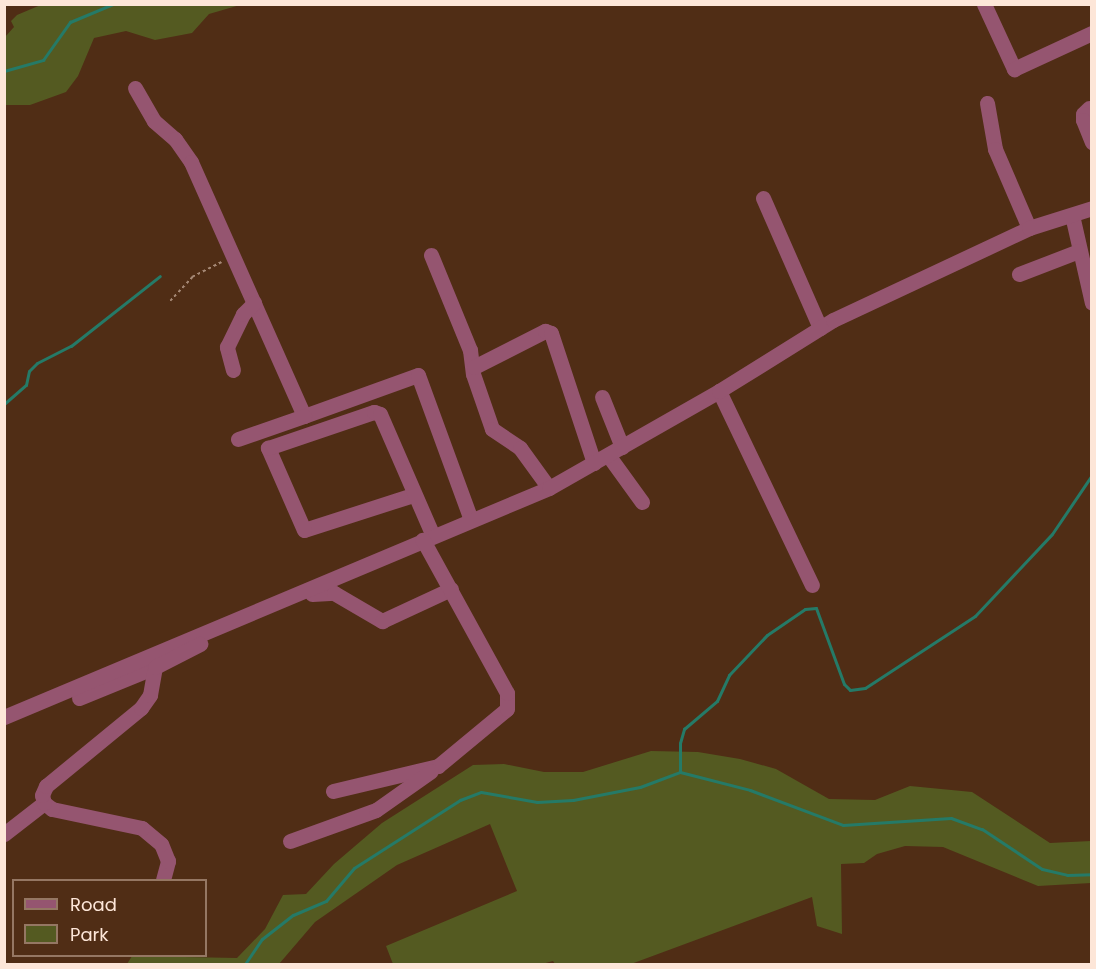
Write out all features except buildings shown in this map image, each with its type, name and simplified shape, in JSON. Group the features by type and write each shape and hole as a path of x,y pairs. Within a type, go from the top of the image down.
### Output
{"street":[{"path":"984,4 1014,69 1092,33"},
{"path":"135,88 154,121 175,140 191,162 304,416"},
{"path":"987,103 994,149 1029,228"},
{"path":"1089,108 1083,114 1083,120 1092,142"},
{"path":"763,198 820,328"},
{"path":"4,717 549,488 719,391 820,328 1029,228 1092,208"},
{"path":"1072,215 1092,303"},
{"path":"1018,274 1079,251"},
{"path":"431,255 474,367 492,429 520,448 549,488"},
{"path":"233,370 226,347 243,314 254,303"},
{"path":"474,367 545,331 551,333 594,463"},
{"path":"238,439 414,375 420,376 471,520"},
{"path":"719,391 812,585"},
{"path":"602,397 622,447"},
{"path":"290,841 376,810 438,766 504,714 509,703 507,693 451,588 428,538 413,495 384,420 374,412 268,448 304,530 413,495"},
{"path":"608,455 642,502"},
{"path":"80,698 155,667 242,622 319,591 334,593 382,621 451,588"},
{"path":"4,834 44,803 46,786 141,708 150,695 155,667"},
{"path":"333,791 438,766"},
{"path":"44,803 52,809 142,828 161,844 168,861 163,879"}],"path":[{"path":"170,301 192,277 233,256"}],"green space":[{"path":"43,4 240,5 209,14 192,33 155,40 126,31 94,38 78,76 66,92 30,105 5,105 5,37 14,27 11,21 17,15"},
{"path":"651,751 698,752 740,759 776,769 829,799 875,800 910,786 972,792 1050,843 1091,841 1091,883 1038,886 943,847 905,846 877,854 864,863 841,864 842,934 817,926 812,897 631,964 555,964 553,961 542,964 393,964 386,946 517,891 490,824 397,865 315,922 279,964 127,964 131,957 237,958 265,929 283,895 306,894 334,864 382,823 473,765 504,764 544,772 583,772"}],"waterway":[{"path":"4,71 43,60 70,22 113,4"},
{"path":"4,404 26,385 29,371 37,363 71,346 160,276"},
{"path":"680,772 680,743 684,729 717,701 729,675 767,635 805,609 816,608 844,684 850,690 865,688 975,616 1052,534 1092,475"},
{"path":"245,964 262,939 293,915 326,901 354,868 460,800 481,792 537,802 573,800 640,787 680,772 750,790 843,825 951,818 982,829 1042,869 1067,875 1092,874"}]}
